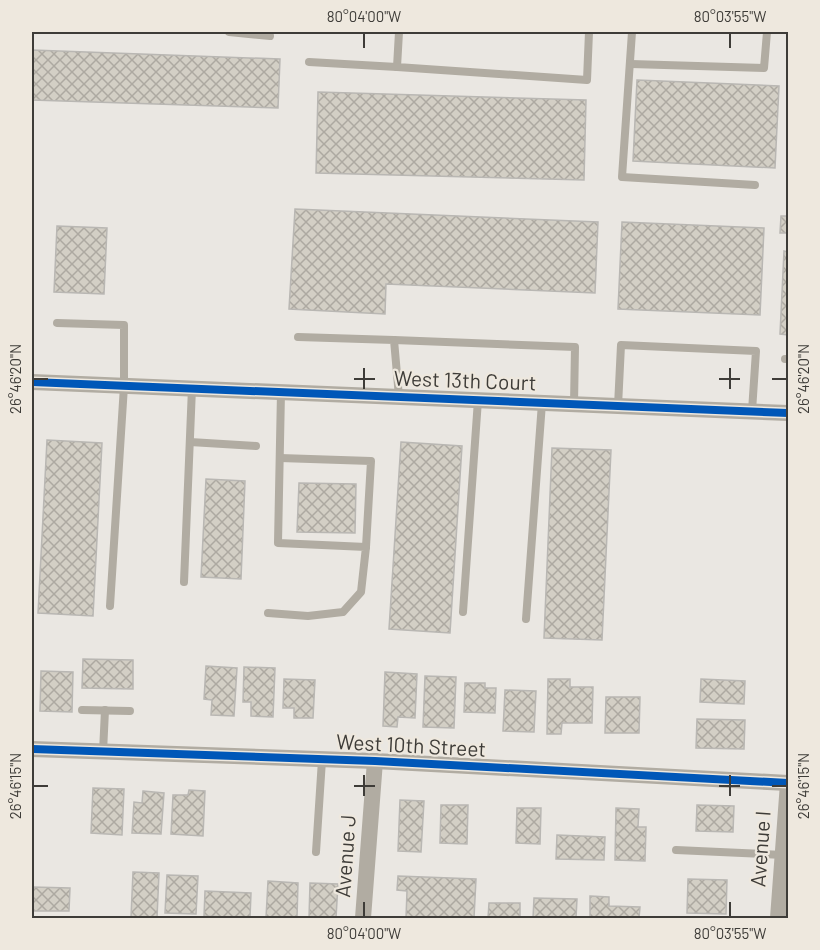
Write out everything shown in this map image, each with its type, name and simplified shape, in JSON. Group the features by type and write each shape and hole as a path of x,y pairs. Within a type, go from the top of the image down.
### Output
{"street":[{"name":"West 13th Court","path":"32,382 789,413"},
{"name":"West 10th Street","path":"32,749 375,762 789,783"},
{"name":"Avenue J","path":"363,918 375,762"},
{"name":"Avenue I","path":"778,918 789,783"}],"lane":[{"path":"229,32 270,36"},
{"path":"397,67 399,32"},
{"path":"309,62 587,80 589,32"},
{"path":"632,32 622,177 755,185"},
{"path":"631,64 764,68 767,32"},
{"path":"57,323 124,325 124,386 110,606"},
{"path":"298,337 575,347 574,404"},
{"path":"394,340 399,397"},
{"path":"618,406 621,345 756,351 752,411"},
{"path":"184,582 192,388"},
{"path":"281,392 278,543 366,547"},
{"path":"463,612 478,400"},
{"path":"526,619 542,403"},
{"path":"190,442 256,446"},
{"path":"268,613 308,616 342,612 361,592 366,547 371,461 280,458"},
{"path":"82,710 130,711"},
{"path":"103,752 105,711"},
{"path":"316,852 322,760"},
{"path":"676,850 783,855"}],"building":[{"path":"32,50 280,59 278,108 32,100"},
{"path":"637,80 779,86 775,168 633,161"},
{"path":"318,92 586,100 584,180 316,173"},
{"path":"295,209 598,222 595,293 386,284 385,314 289,309"},
{"path":"781,216 788,216 788,233 780,233"},
{"path":"622,222 764,228 760,315 618,309"},
{"path":"57,226 107,228 104,294 54,292"},
{"path":"784,251 788,252 788,335 780,334"},
{"path":"47,440 102,443 93,616 38,613"},
{"path":"401,442 462,446 450,633 389,629"},
{"path":"552,448 611,450 602,640 544,638"},
{"path":"206,479 245,481 241,579 201,577"},
{"path":"299,483 356,484 355,533 297,532"},
{"path":"83,659 133,660 133,689 82,688"},
{"path":"206,666 237,668 234,716 211,715 212,700 204,699"},
{"path":"244,667 275,668 273,717 251,716 251,702 243,702"},
{"path":"41,671 73,672 72,712 40,711"},
{"path":"385,672 417,674 415,718 398,717 397,727 383,726"},
{"path":"425,676 456,677 454,728 423,727"},
{"path":"284,679 315,680 313,718 294,718 294,708 283,708"},
{"path":"548,679 570,679 570,687 593,687 592,723 562,723 561,734 547,734"},
{"path":"701,679 745,681 744,704 700,702"},
{"path":"465,683 485,683 485,688 496,688 495,713 464,712"},
{"path":"505,690 536,691 534,732 503,731"},
{"path":"606,697 640,697 639,733 605,733"},
{"path":"697,719 745,720 744,749 696,748"},
{"path":"93,788 124,789 122,835 91,833"},
{"path":"189,790 205,791 203,836 171,834 173,795 188,795"},
{"path":"143,791 164,793 161,834 132,833 134,802 142,803"},
{"path":"400,800 424,801 421,852 398,851"},
{"path":"441,805 468,805 467,844 440,843"},
{"path":"697,805 734,806 733,832 696,831"},
{"path":"517,808 541,808 540,844 516,843"},
{"path":"616,808 639,809 638,827 646,827 645,861 615,860"},
{"path":"557,835 605,837 604,860 556,859"},
{"path":"133,872 159,873 157,918 131,917"},
{"path":"167,875 198,876 196,914 165,913"},
{"path":"398,876 476,879 474,918 406,918 407,891 397,890"},
{"path":"688,879 727,880 726,914 687,913"},
{"path":"268,881 298,883 297,918 266,918"},
{"path":"310,883 338,884 336,918 309,918"},
{"path":"32,887 70,888 69,911 32,911"},
{"path":"205,891 251,893 250,918 204,916"},
{"path":"590,896 609,897 609,906 640,907 639,918 590,918"},
{"path":"534,898 577,899 576,918 533,918"},
{"path":"489,903 520,903 520,918 488,918"}],"cycle path":[{"path":"32,382 788,413"},
{"path":"32,749 375,761 788,783"}]}
